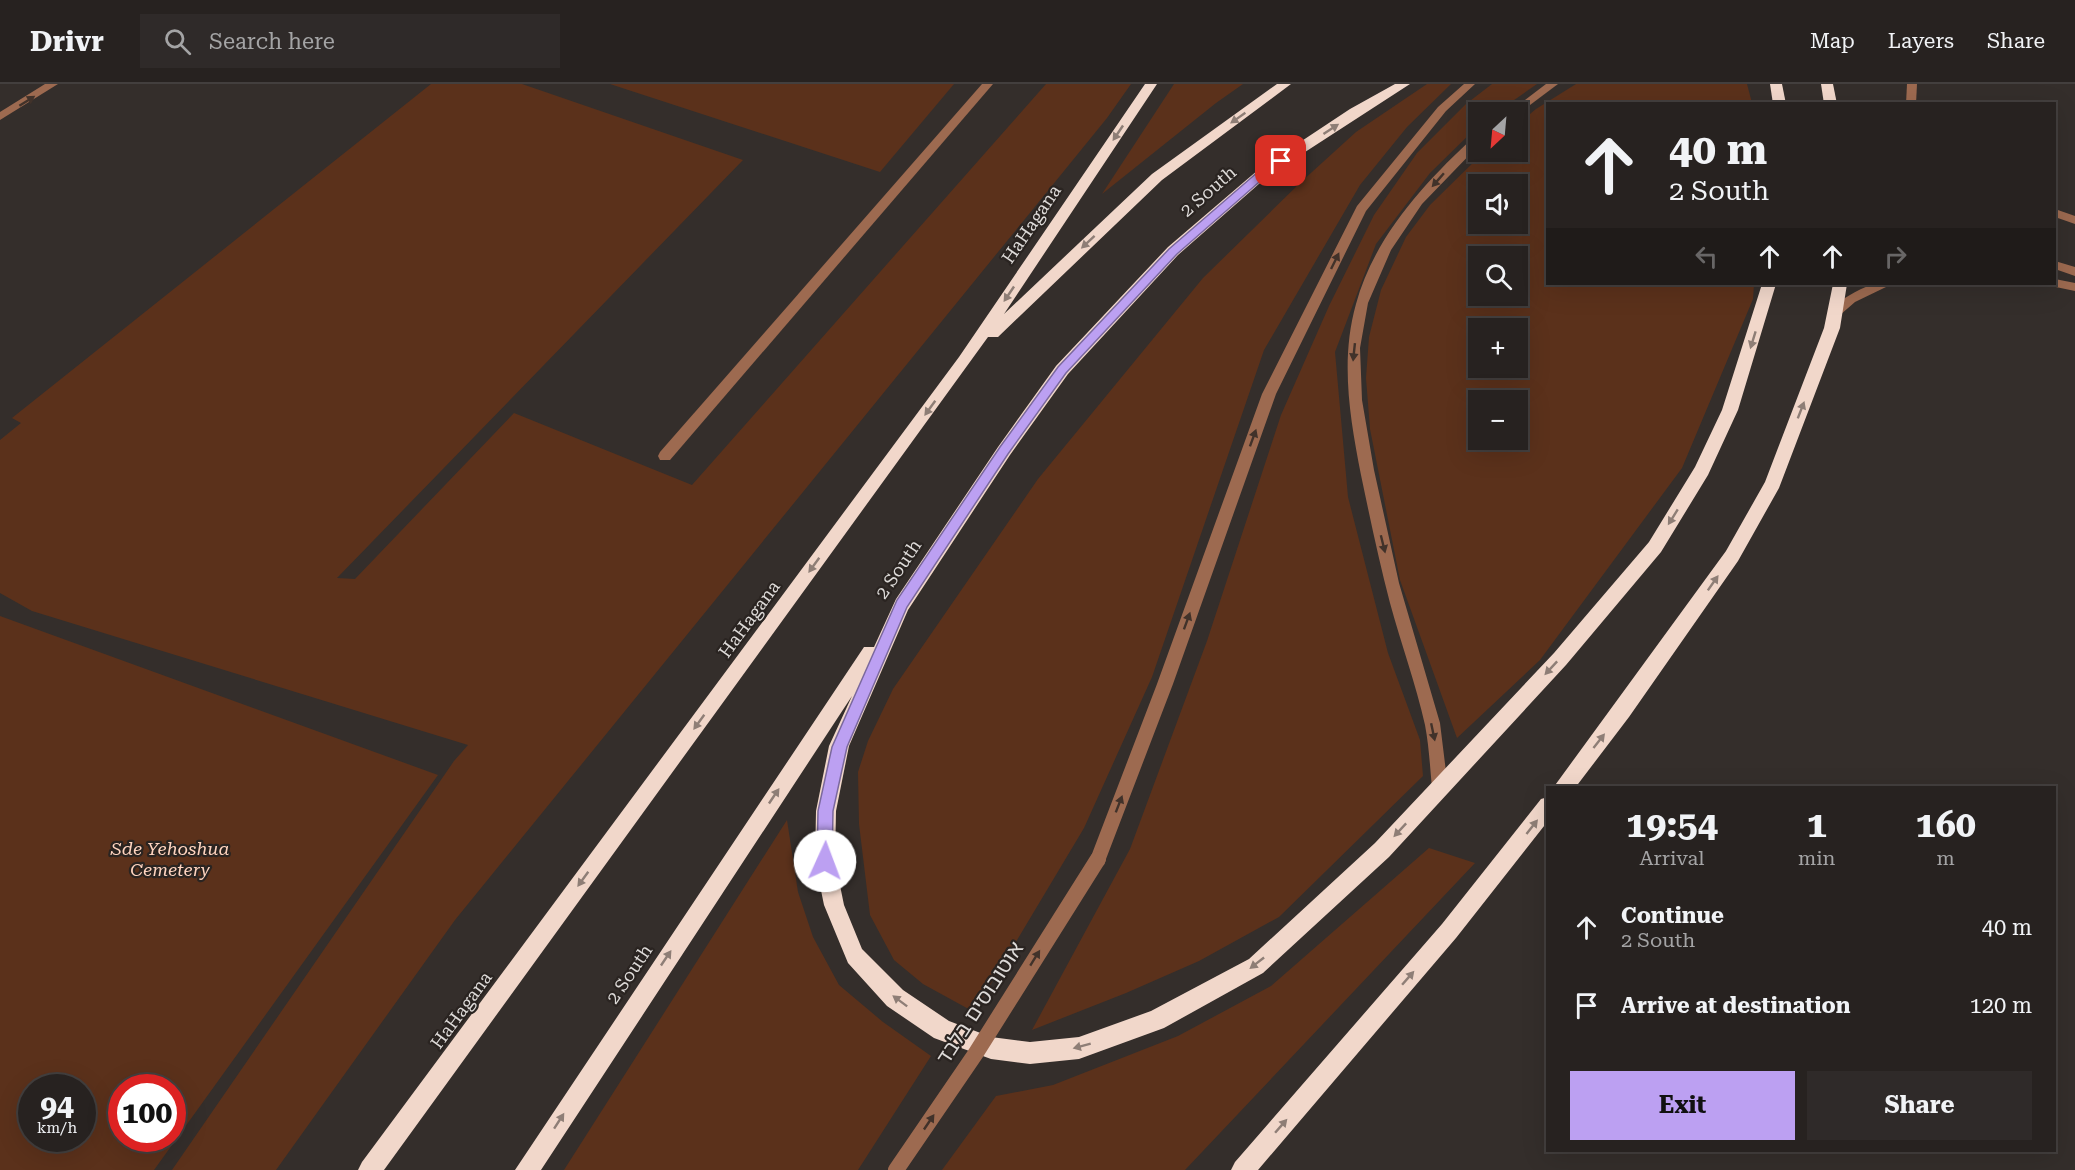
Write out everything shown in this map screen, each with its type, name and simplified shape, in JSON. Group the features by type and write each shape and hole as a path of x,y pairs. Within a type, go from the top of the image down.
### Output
{"highway":[{"name":"HaHagana","path":"370,1170 964,361 1150,84"},
{"path":"964,361 1157,177 1286,84"},
{"name":"2 South","path":"527,1170 1004,451 1062,370 1173,251 1263,173 1355,112 1404,84"},
{"path":"1776,84 1780,102"},
{"path":"1827,84 1832,102"},
{"path":"902,604 839,747 826,811 825,861 834,905 855,956 895,998 942,1030 991,1048 1030,1053 1079,1048 1156,1020 1256,966 1382,850 1560,658 1655,547 1702,470 1731,410 1769,285"},
{"path":"1565,786 1622,711 1732,556 1773,483 1828,339 1836,312 1840,285"},
{"path":"1243,1170 1449,931 1546,809"}],"street":[{"path":"0,117 53,84"},
{"path":"665,456 988,84"},
{"name":"אוטובוסים בלבד","path":"896,1170 976,1053 1098,859 1165,684 1269,394 1361,209 1442,109 1470,84"},
{"path":"1528,102 1553,84"},
{"path":"1911,102 1912,84"},
{"path":"1440,788 1435,738 1401,619 1377,520 1356,415 1353,364 1356,328 1365,297 1382,256 1419,202 1468,150"},
{"path":"2056,213 2075,219"},
{"path":"2056,265 2075,272"},
{"path":"2056,283 2075,287"},
{"path":"1836,312 1851,298 1880,285"}],"green space":[{"path":"431,84 522,84 743,160 337,578 355,579 514,413 692,485 1046,84 1131,84 1107,118 455,920 276,1170 172,1170 454,761 468,745 32,611 0,593 0,440 21,423 12,418"},
{"path":"610,84 954,84 880,172"},
{"path":"1174,84 1243,84 1102,194"},
{"path":"1427,84 1451,84 1407,127 1360,185 1264,350 1152,677 1084,828 974,1012 923,984 894,960 870,915 859,824 858,772 868,741 893,689 1038,479 1203,278 1356,132"},
{"path":"1492,84 1537,84 1511,102 1469,102"},
{"path":"1576,84 1747,84 1752,102 1547,102"},
{"path":"1468,102 1468,136 1430,173 1376,244 1335,352 1348,497 1388,653 1420,740 1423,776 1279,917 1199,961 1032,1030 1130,849 1207,641 1281,415 1329,306 1374,215 1417,153"},
{"path":"1546,103 1546,285 1754,285 1753,299 1682,468 1540,660 1457,738 1400,580 1370,429 1366,378 1369,337 1381,290 1406,237 1430,205 1474,162 1528,162 1528,116"},
{"name":"Sde Yehoshua Cemetery","path":"0,616 438,775 186,1125 186,1074 108,1074 108,1152 167,1152 154,1170 0,1170"},
{"path":"787,820 798,892 813,937 839,985 883,1022 931,1056 858,1170 564,1170"},
{"path":"1429,848 1475,863 1185,1170 942,1170 996,1096 1053,1085 1178,1036 1271,986"}],"route":[{"path":"825,861 826,811 839,747 902,604 1004,451 1062,370 1173,251 1263,173 1281,161"}]}
